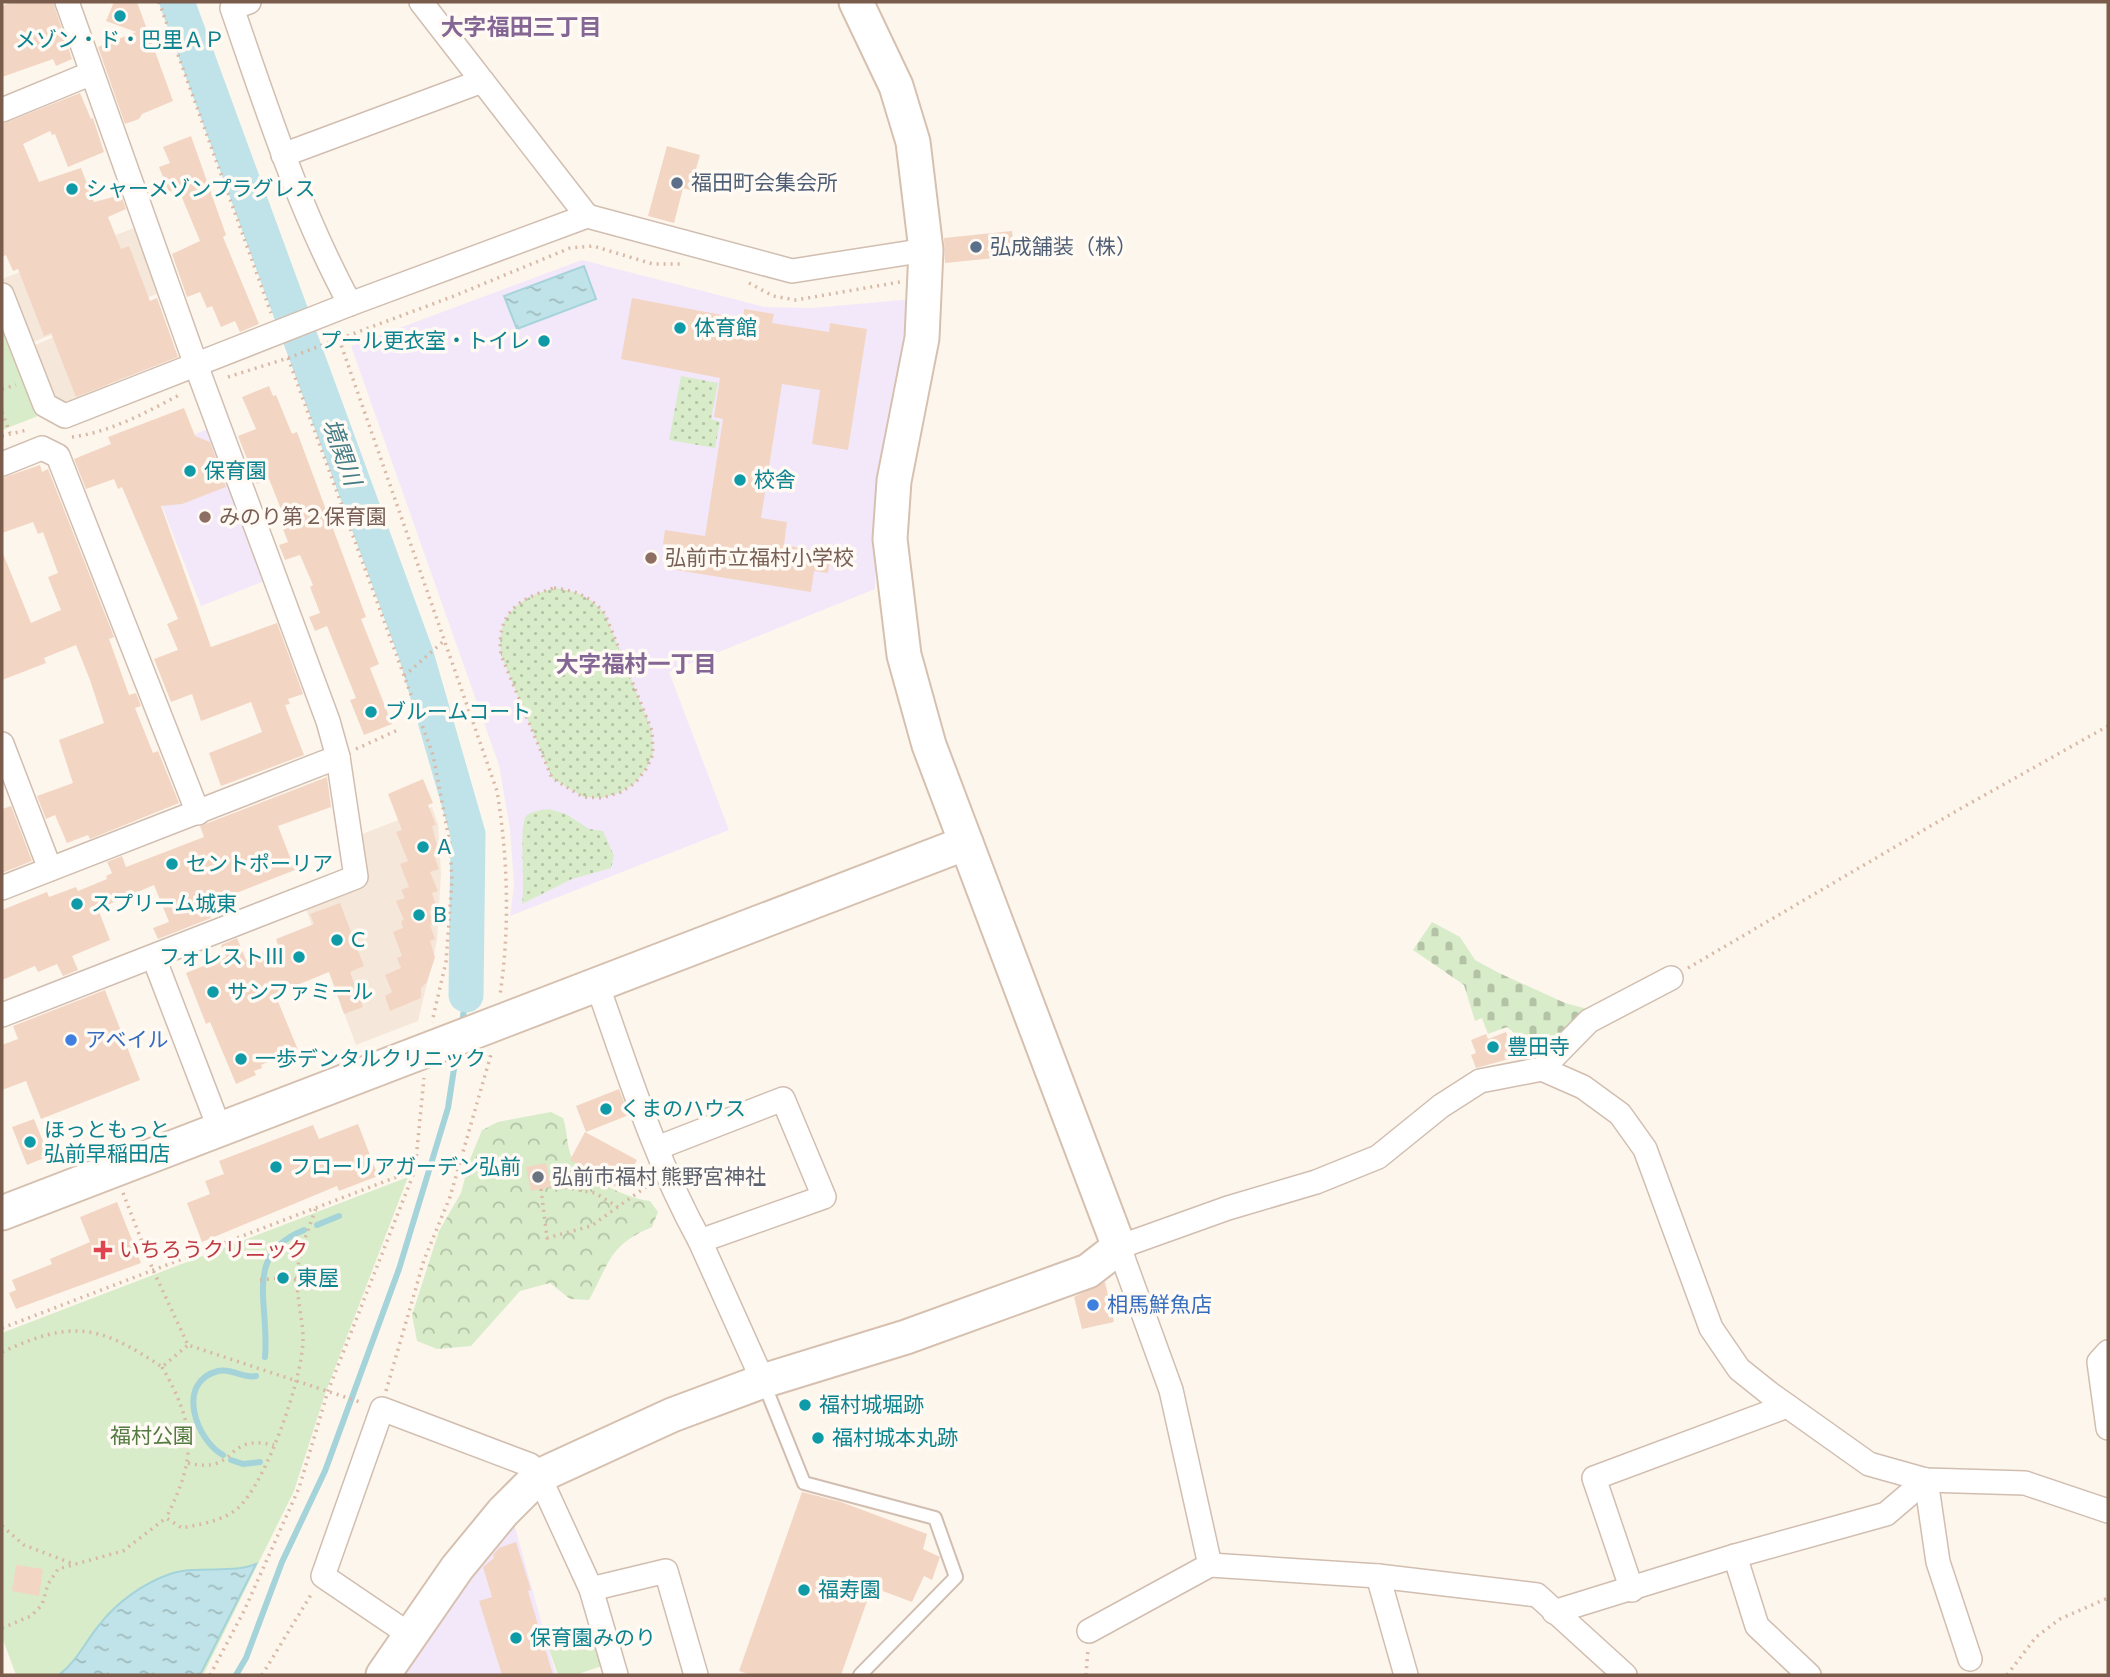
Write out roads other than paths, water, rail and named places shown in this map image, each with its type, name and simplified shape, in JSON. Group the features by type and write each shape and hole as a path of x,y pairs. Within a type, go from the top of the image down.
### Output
{"street":[{"path":"2,1015 154,958 356,877 338,757 328,721 196,365 67,2"},
{"path":"249,2 232,8 283,155 320,249 350,304"},
{"path":"421,2 587,216"},
{"path":"856,2 896,86 914,142 926,250 922,338 900,442 890,539 895,602 913,690 929,745 1171,1390 1210,1565"},
{"path":"2,110 92,73"},
{"path":"283,155 482,81"},
{"path":"2,295 45,405 65,416 350,304 587,216 792,271 926,250"},
{"path":"2,464 42,448 58,456 198,813"},
{"path":"2,744 50,869"},
{"path":"2,888 338,757"},
{"path":"2,1213 966,843"},
{"path":"154,958 220,1130"},
{"path":"383,1675 457,1568 503,1512 539,1475 672,1415 763,1381 906,1337 1088,1271 1119,1247 1228,1208 1316,1182 1378,1157 1441,1106 1480,1081 1542,1069 1589,1021 1671,978"},
{"path":"597,984 667,1176 700,1241 763,1381"},
{"path":"1542,1069 1583,1087 1620,1114 1645,1149 1711,1328 1739,1369 1868,1464 1926,1480 2025,1483 2108,1511"},
{"path":"657,1148 783,1099 824,1197 700,1241"},
{"path":"2108,1352 2099,1362 2108,1428"},
{"path":"1632,1590 1594,1478 1787,1406"},
{"path":"410,1635 323,1576 377,1408 530,1465 539,1475 591,1589 616,1675"},
{"path":"1554,1612 1735,1556 1886,1514 1926,1480"},
{"path":"1926,1480 1938,1562 1970,1659"},
{"path":"1735,1556 1757,1626 1809,1675"},
{"path":"1088,1631 1210,1565 1378,1576 1537,1595 1625,1675"},
{"path":"591,1589 666,1571 696,1675"},
{"path":"1378,1576 1406,1675"}],"lane":[{"path":"763,1381 804,1483 936,1518 956,1577 860,1675"}],"water":[{"path":"584,266 596,299 517,329 504,296"},
{"path":"256,1564 200,1675 59,1675 114,1608 150,1583 181,1571 237,1569"}],"waterway":[{"name":"境関川","path":"177,2 416,654 468,834 466,995"},
{"path":"462,1024 466,995"},
{"path":"236,1675 246,1658 282,1562 325,1471 399,1269 448,1108 457,1049"},
{"path":"317,1225 339,1216"},
{"path":"265,1357 263,1283 266,1267 272,1253 285,1240 304,1230"},
{"path":"223,1455 213,1448 198,1425 194,1412 197,1387 205,1377 218,1371 256,1376"},
{"path":"231,1460 243,1464 260,1462"}],"place":[{"name":"メゾン・ド・巴里ＡＰ","path":"120,16"},
{"name":"福田町会集会所","path":"677,183"},
{"name":"シャーメゾンプラグレス","path":"72,189"},
{"name":"弘成舗装（株）","path":"976,247"},
{"name":"体育館","path":"680,328"},
{"name":"プール更衣室・トイレ","path":"544,341"},
{"name":"保育園","path":"190,471"},
{"name":"校舎","path":"740,480"},
{"name":"みのり第２保育園","path":"205,517"},
{"name":"弘前市立福村小学校","path":"651,558"},
{"name":"ブルームコート","path":"371,712"},
{"name":"A","path":"423,847"},
{"name":"セントポーリア","path":"172,864"},
{"name":"スプリーム城東","path":"77,904"},
{"name":"B","path":"419,915"},
{"name":"C","path":"337,940"},
{"name":"フォレストⅢ","path":"299,957"},
{"name":"サンファミール","path":"213,992"},
{"name":"アベイル","path":"71,1040"},
{"name":"豊田寺","path":"1493,1047"},
{"name":"一歩デンタルクリニック","path":"241,1059"},
{"name":"くまのハウス","path":"606,1109"},
{"name":"ほっともっと 弘前早稲田店","path":"30,1142"},
{"name":"フローリアガーデン弘前","path":"276,1167"},
{"name":"弘前市福村 熊野宮神社","path":"538,1177"},
{"name":"いちろうクリニック","path":"103,1250"},
{"name":"東屋","path":"283,1278"},
{"name":"相馬鮮魚店","path":"1093,1305"},
{"name":"福村城堀跡","path":"805,1405"},
{"name":"福村城本丸跡","path":"818,1438"},
{"name":"福寿園","path":"804,1590"},
{"name":"保育園みのり","path":"516,1638"}],"district":[{"name":"大字福田三丁目","path":"521,27"},
{"name":"大字福村一丁目","path":"636,664"}],"park label":[{"name":"福村公園","path":"152,1436"}]}
